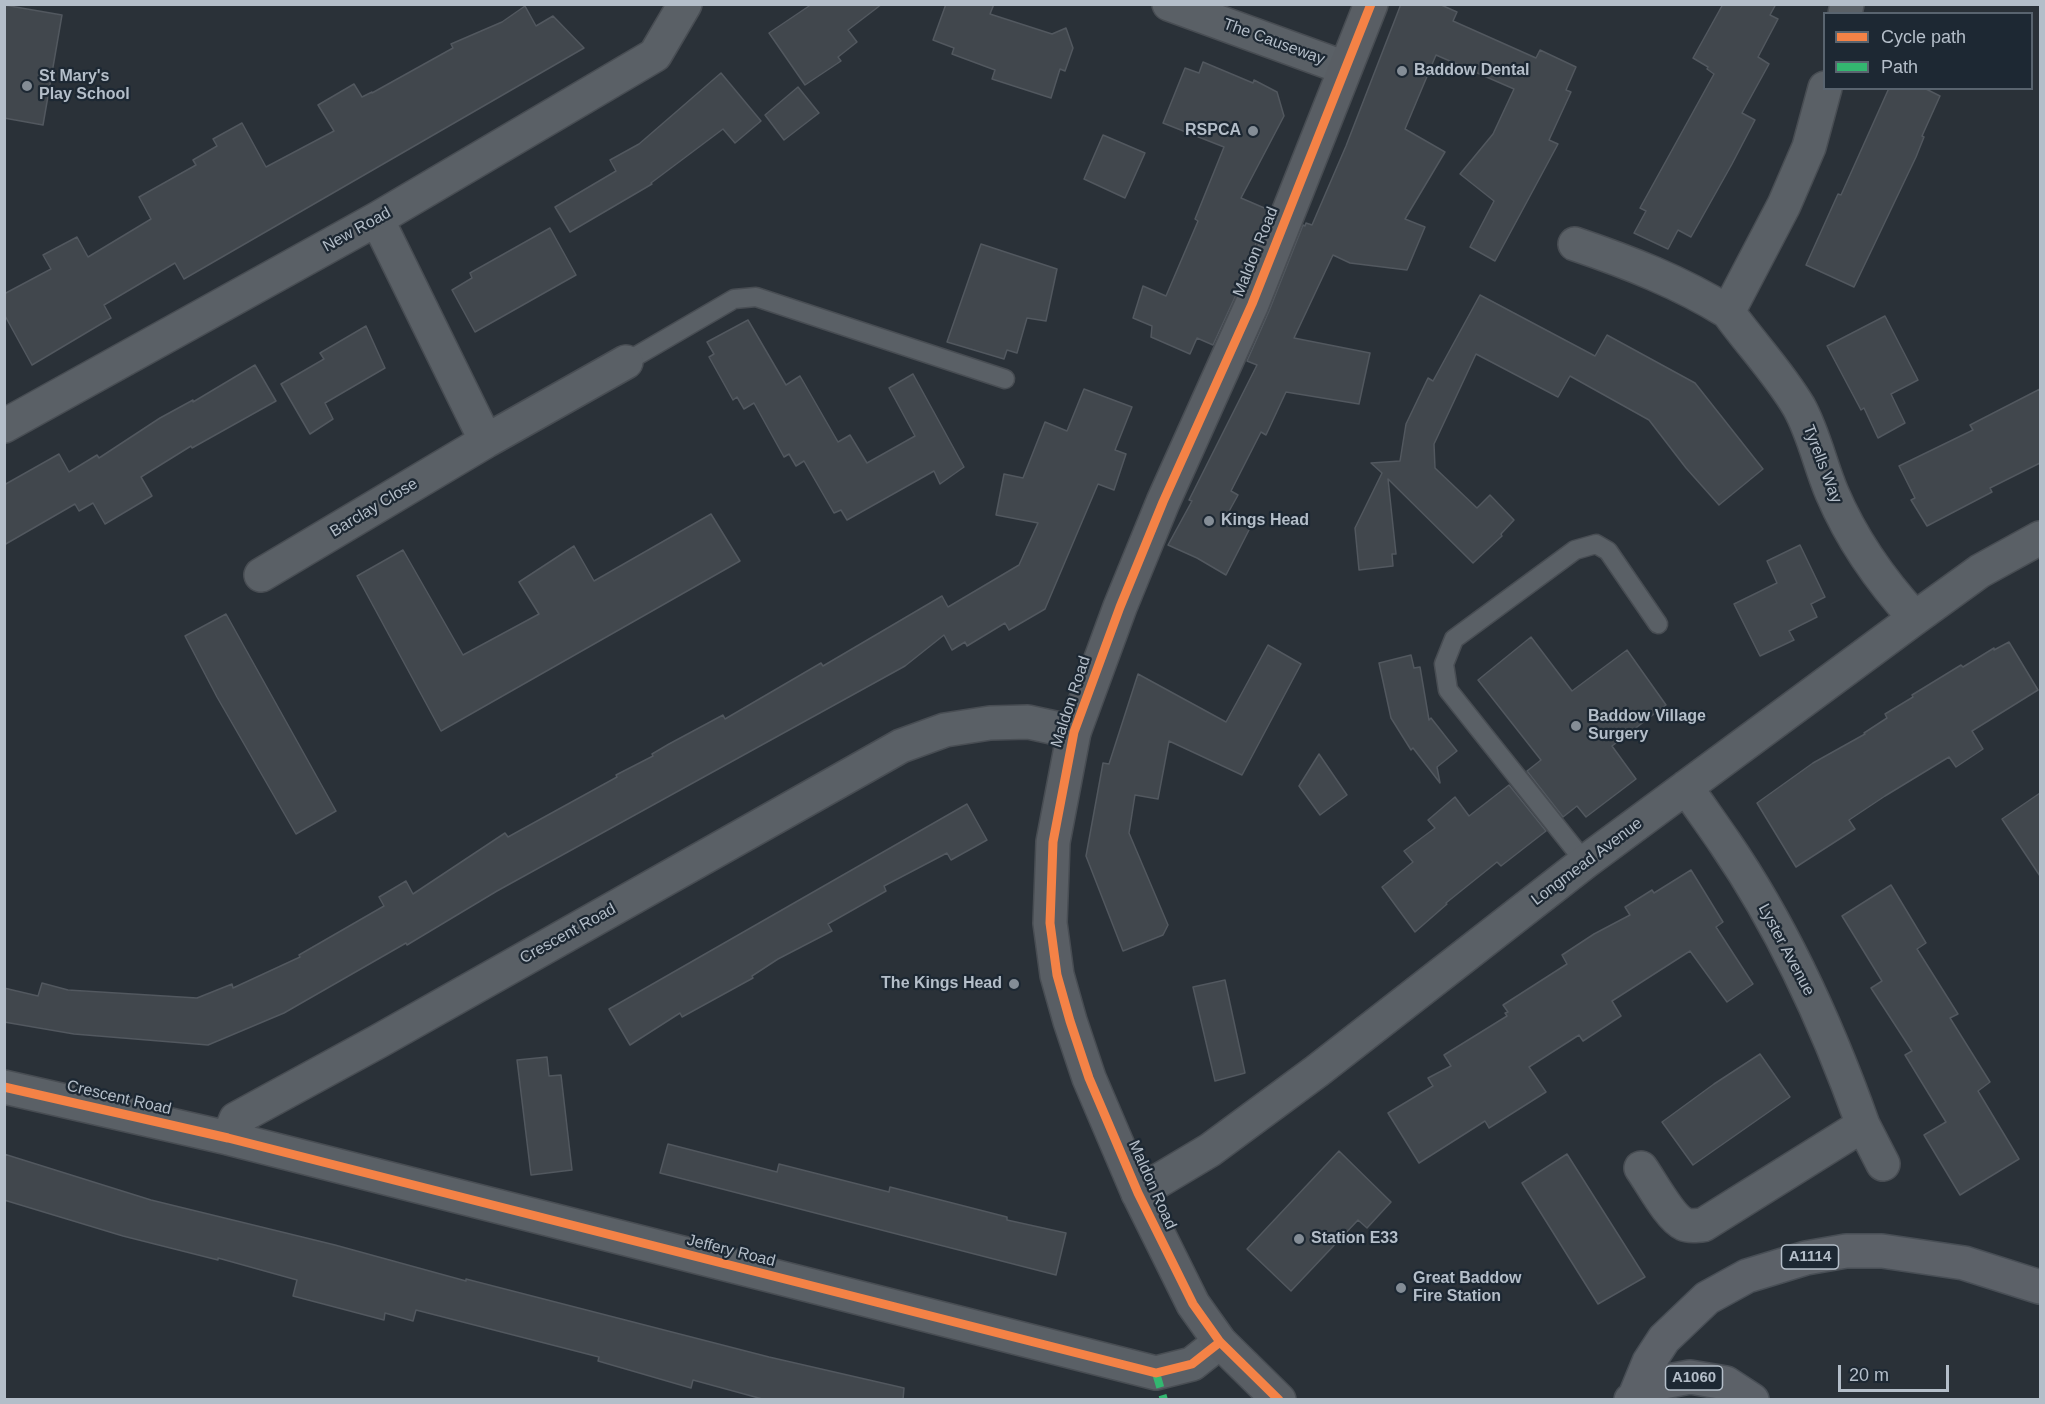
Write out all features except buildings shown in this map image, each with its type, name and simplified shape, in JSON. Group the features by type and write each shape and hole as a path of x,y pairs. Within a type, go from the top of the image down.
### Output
{"main road":[{"name":"A1114","path":"1633,1398 1649,1362 1664,1339 1707,1298 1748,1276 1806,1258 1846,1251 1882,1251 1964,1263 2040,1287"},
{"name":"A1060","path":"1633,1398 1658,1383 1690,1377 1726,1383 1752,1400"}],"street":[{"name":"New Road","path":"4,426 377,219 655,55 685,4"},
{"name":"The Causeway","path":"1169,4 1344,68"},
{"name":"Maldon Road","path":"1279,1400 1220,1342 1193,1304 1138,1193 1089,1078 1058,975 1050,923 1053,842 1074,732 1120,607 1163,502 1252,304 1371,4"},
{"path":"1728,312 1784,205 1809,147 1824,90"},
{"path":"377,219 486,441"},
{"name":"Tyrells Way","path":"1575,244 1620,259 1694,291 1728,312 1748,340 1780,377 1800,409 1817,448 1831,491 1851,534 1883,581 1914,618"},
{"name":"Barclay Close","path":"261,575 486,441 626,362"},
{"name":"Longmead Avenue","path":"1138,1193 1210,1150 1317,1071 1585,862 1914,618 1980,571 2040,538"},
{"name":"Crescent Road","path":"4,1087 228,1138 236,1119 379,1041 901,746 945,729 990,723 1028,722 1074,732"},
{"name":"Lyster Avenue","path":"1686,787 1726,844 1779,935 1822,1018 1863,1125 1883,1164"},
{"path":"1641,1168 1673,1215 1689,1226 1703,1224 1863,1125"},
{"name":"Jeffery Road","path":"228,1138 1156,1373 1192,1364 1220,1342"}],"lane":[{"path":"626,362 734,299 756,297 1005,379"},
{"path":"1585,862 1448,690 1444,664 1454,639 1575,550 1596,544 1608,551 1658,624"}],"marked path":[{"path":"1156,1373 1164,1400"}],"cycle path":[{"path":"1279,1400 1220,1342 1193,1304 1138,1193 1089,1078 1057,975 1050,923 1053,842 1074,732 1120,607 1163,502 1252,304 1371,4"},
{"path":"4,1087 228,1138 1156,1373 1192,1364 1220,1342"}],"place":[{"name":"Baddow Dental","path":"1402,71"},
{"name":"St Mary's Play School","path":"27,86"},
{"name":"RSPCA","path":"1253,131"},
{"name":"Kings Head","path":"1209,521"},
{"name":"Baddow Village Surgery","path":"1576,726"},
{"name":"The Kings Head","path":"1014,984"},
{"name":"Station E33","path":"1299,1239"},
{"name":"Great Baddow Fire Station","path":"1401,1288"}]}
